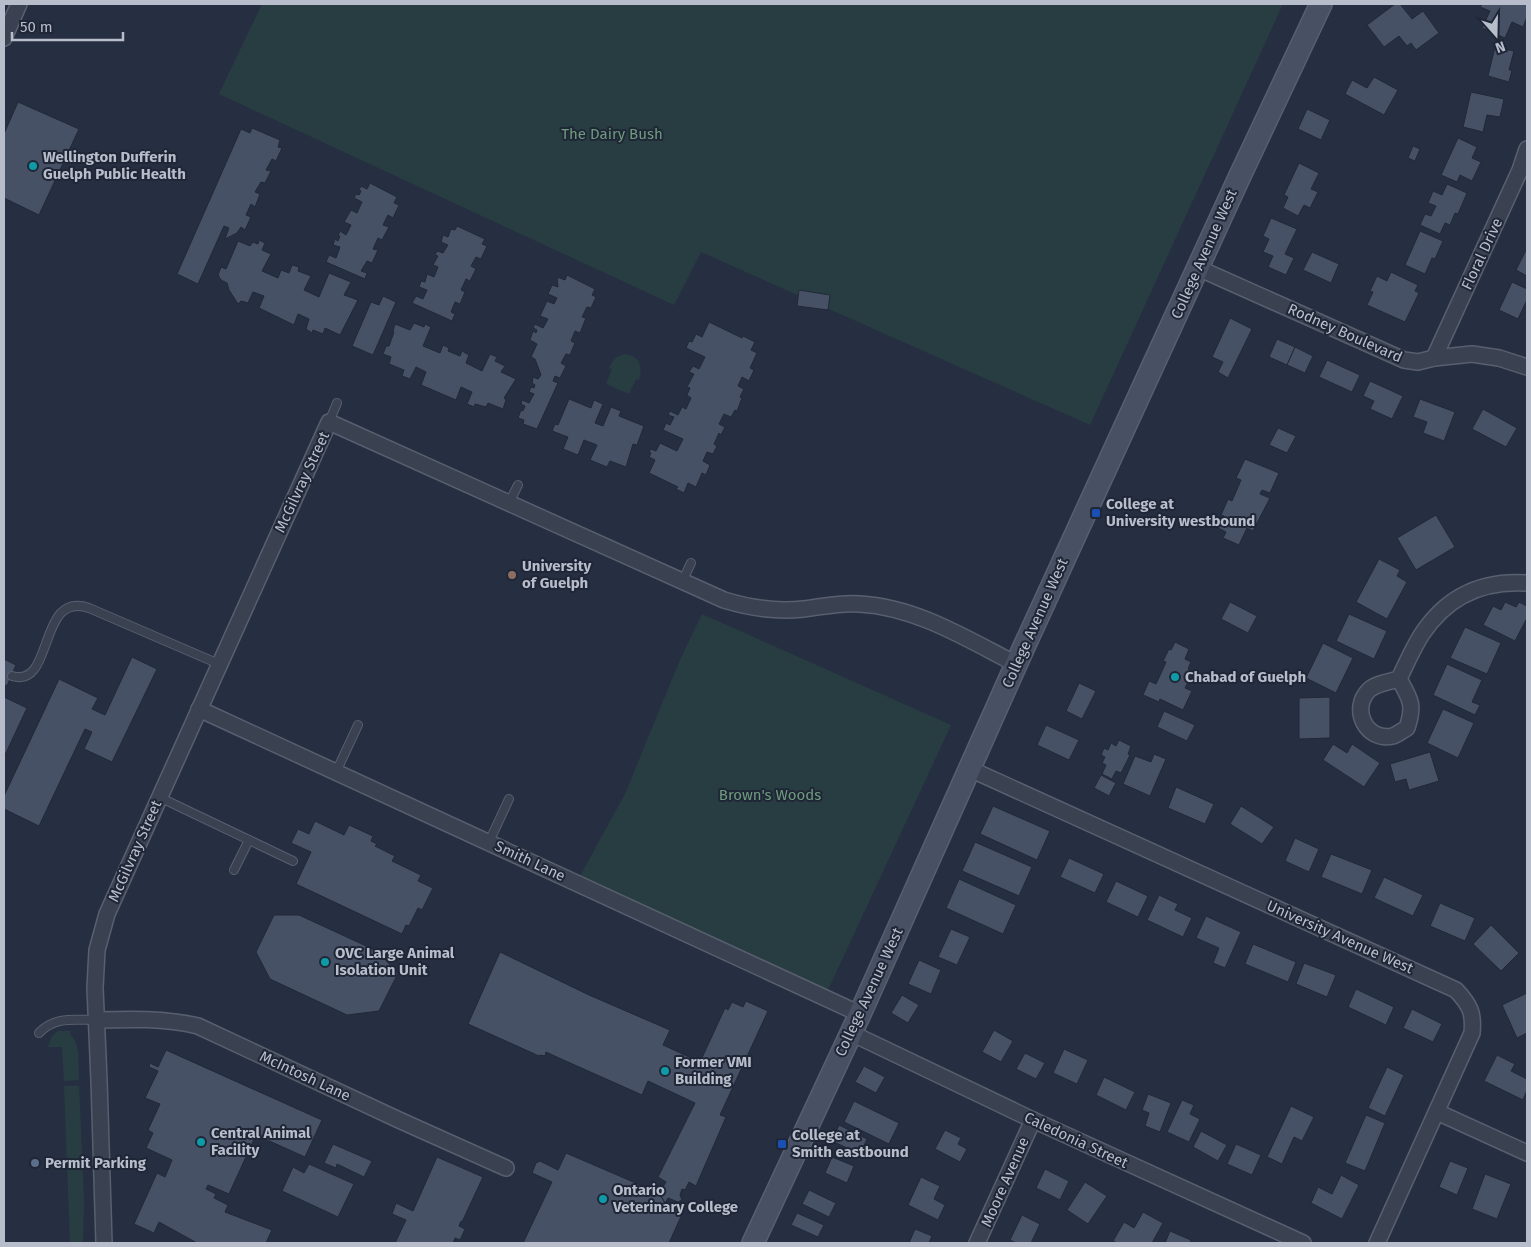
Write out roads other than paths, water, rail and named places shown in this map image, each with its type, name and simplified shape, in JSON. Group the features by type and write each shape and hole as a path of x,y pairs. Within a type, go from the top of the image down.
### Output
{"main road":[{"name":"College Avenue West","path":"753,1243 860,1014 1016,664 1321,4"}],"street":[{"path":"4,38 19,4"},
{"name":"Floral Drive","path":"1434,358 1520,170 1527,148"},
{"name":"Rodney Boulevard","path":"1198,268 1404,360 1418,362 1434,358 1472,354 1499,358 1527,367"},
{"name":"McGilvray Street","path":"104,1243 100,1080 96,1020 96,962 106,914 329,422 724,600 763,609 792,610 860,604 898,610 931,622 1016,664"},
{"path":"1399,679 1422,634 1434,618 1458,598 1478,587 1507,582 1527,583"},
{"name":"Smith Lane","path":"199,709 860,1014"},
{"name":"University Avenue West","path":"970,769 1456,990 1468,1003 1473,1021 1472,1033 1377,1243"},
{"name":"McIntosh Lane","path":"96,1020 157,1020 198,1026 506,1168"},
{"name":"Caledonia Street","path":"851,1033 1033,1120 1303,1243"},
{"path":"1437,1112 1527,1153"},
{"name":"Moore Avenue","path":"977,1243 1033,1120"}],"lane":[{"path":"329,422 337,403"},
{"path":"509,503 518,485"},
{"path":"682,582 691,563"},
{"path":"12,676 22,678 33,672 56,618 65,610 76,605 89,608 219,664"},
{"path":"336,772 358,725"},
{"path":"159,798 293,861"},
{"path":"489,842 509,799"},
{"path":"234,870 249,840"},
{"path":"39,1033 47,1025 56,1021 96,1020"}],"place":[{"name":"Wellington Dufferin Guelph Public Health","path":"33,166"},
{"name":"College at University westbound","path":"1096,513"},
{"name":"University of Guelph","path":"512,575"},
{"name":"Chabad of Guelph","path":"1175,677"},
{"name":"OVC Large Animal Isolation Unit","path":"325,962"},
{"name":"Former VMI Building","path":"665,1071"},
{"name":"Central Animal Facility","path":"201,1142"},
{"name":"College at Smith eastbound","path":"782,1144"},
{"name":"Permit Parking","path":"35,1163"},
{"name":"Ontario Veterinary College","path":"603,1199"}],"park label":[{"name":"The Dairy Bush","path":"612,134"},
{"name":"Brown's Woods","path":"770,795"}]}
